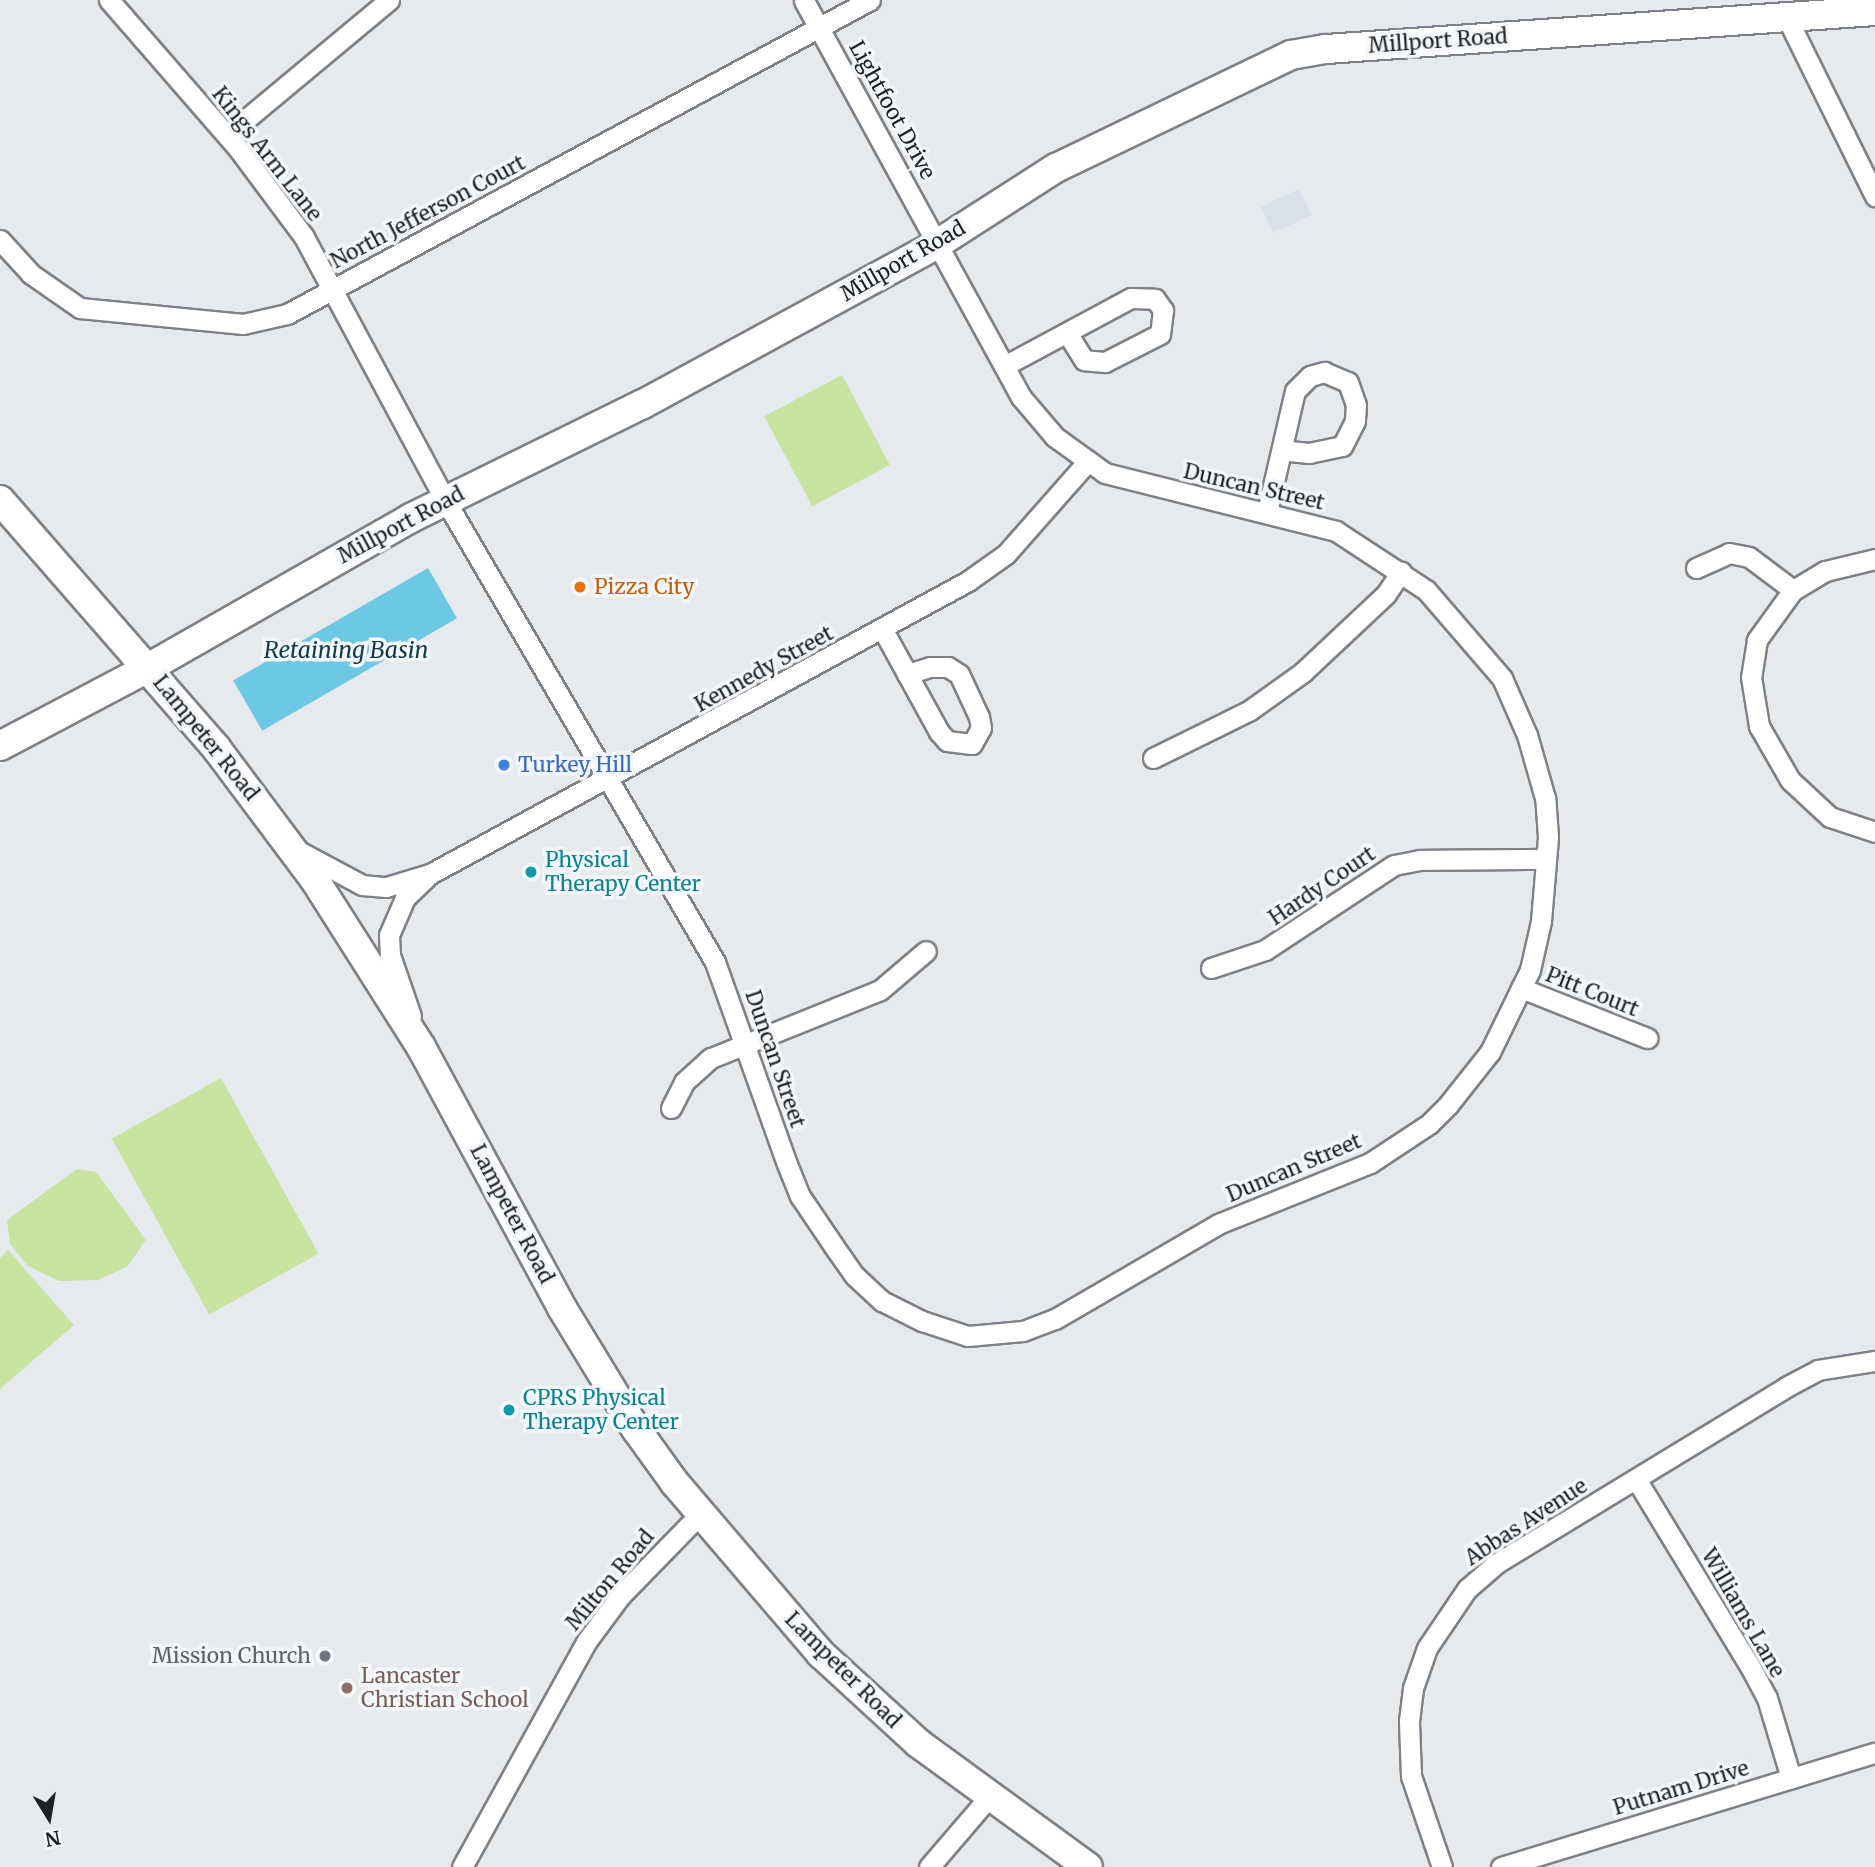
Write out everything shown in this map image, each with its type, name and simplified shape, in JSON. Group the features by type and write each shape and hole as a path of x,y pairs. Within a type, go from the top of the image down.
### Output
{"main road":[{"name":"Millport Road","path":"0,746 148,668 445,500 643,404 939,243 1056,169 1291,55 1875,11"},
{"name":"Lampeter Road","path":"0,500 148,668 291,847 421,1047 562,1308 636,1429 700,1514 821,1654 918,1743 1088,1867"}],"street":[{"name":"Kings Arm Lane","path":"109,0 274,193 332,290 445,500"},
{"path":"227,135 389,0"},
{"name":"Lightfoot Drive","path":"804,0 939,243"},
{"name":"North Jefferson Court","path":"0,240 47,287 68,303 100,313 243,324 287,314 870,0"},
{"path":"1787,18 1875,196"},
{"name":"Duncan Street","path":"445,500 715,962 748,1045 800,1196 855,1276 882,1300 933,1326 968,1336 1001,1334 1055,1319 1160,1254 1218,1224 1370,1163 1421,1129 1448,1105 1490,1052 1521,988 1541,921 1546,859 1545,798 1527,735 1502,678 1441,602 1401,572 1336,531 1105,473 1055,437 1035,414 1004,366 939,243"},
{"path":"1004,366 1131,298 1155,299 1163,310 1160,334 1105,362 1084,360 1067,333"},
{"path":"1267,512 1295,391 1310,376 1324,372 1348,382 1356,405 1355,421 1342,446 1308,453 1282,450"},
{"name":"Kennedy Street","path":"291,847 362,885 386,887 430,874 609,780 883,629 1006,554 1088,461"},
{"path":"1696,568 1729,553 1749,557 1793,590"},
{"path":"1875,559 1825,571 1793,590 1770,616 1754,651 1751,694 1759,726 1780,766 1816,807 1847,825 1875,832"},
{"path":"1153,758 1250,710 1303,672 1386,594 1401,572"},
{"path":"883,629 907,674"},
{"name":"Hardy Court","path":"1210,968 1265,950 1394,865 1419,860 1546,859"},
{"name":"Kennedy Street","path":"421,1047 390,955 389,935 405,898 430,874"},
{"path":"671,1108 697,1067 880,990 926,951"},
{"name":"Pitt Court","path":"1521,988 1647,1038"},
{"name":"Abbas Avenue","path":"1443,1867 1417,1802 1408,1749 1413,1688 1427,1648 1452,1607 1481,1575 1818,1370 1875,1361"},
{"name":"Williams Lane","path":"1636,1479 1767,1698 1791,1778"},
{"name":"Milton Road","path":"462,1867 586,1642 621,1595 700,1514"},
{"name":"Putnam Drive","path":"1501,1867 1875,1753"},
{"path":"929,1867 989,1797"}],"shaded area":[{"path":"1299,189 1311,215 1273,233 1261,207"}],"green space":[{"path":"842,375 890,465 812,506 764,416"},
{"path":"221,1078 318,1254 209,1314 112,1139"},
{"path":"77,1169 96,1172 146,1240 127,1267 98,1280 59,1281 28,1266 10,1244 7,1220"},
{"path":"8,1250 74,1325 0,1389 0,1258"}],"water":[{"name":"Retaining Basin","path":"428,568 457,618 262,731 233,680"}],"place":[{"name":"Pizza City","path":"580,587"},
{"name":"Turkey Hill","path":"504,765"},
{"name":"Physical Therapy Center","path":"531,872"},
{"name":"CPRS Physical Therapy Center","path":"509,1410"},
{"name":"Mission Church","path":"325,1656"},
{"name":"Lancaster Christian School","path":"347,1688"}]}
